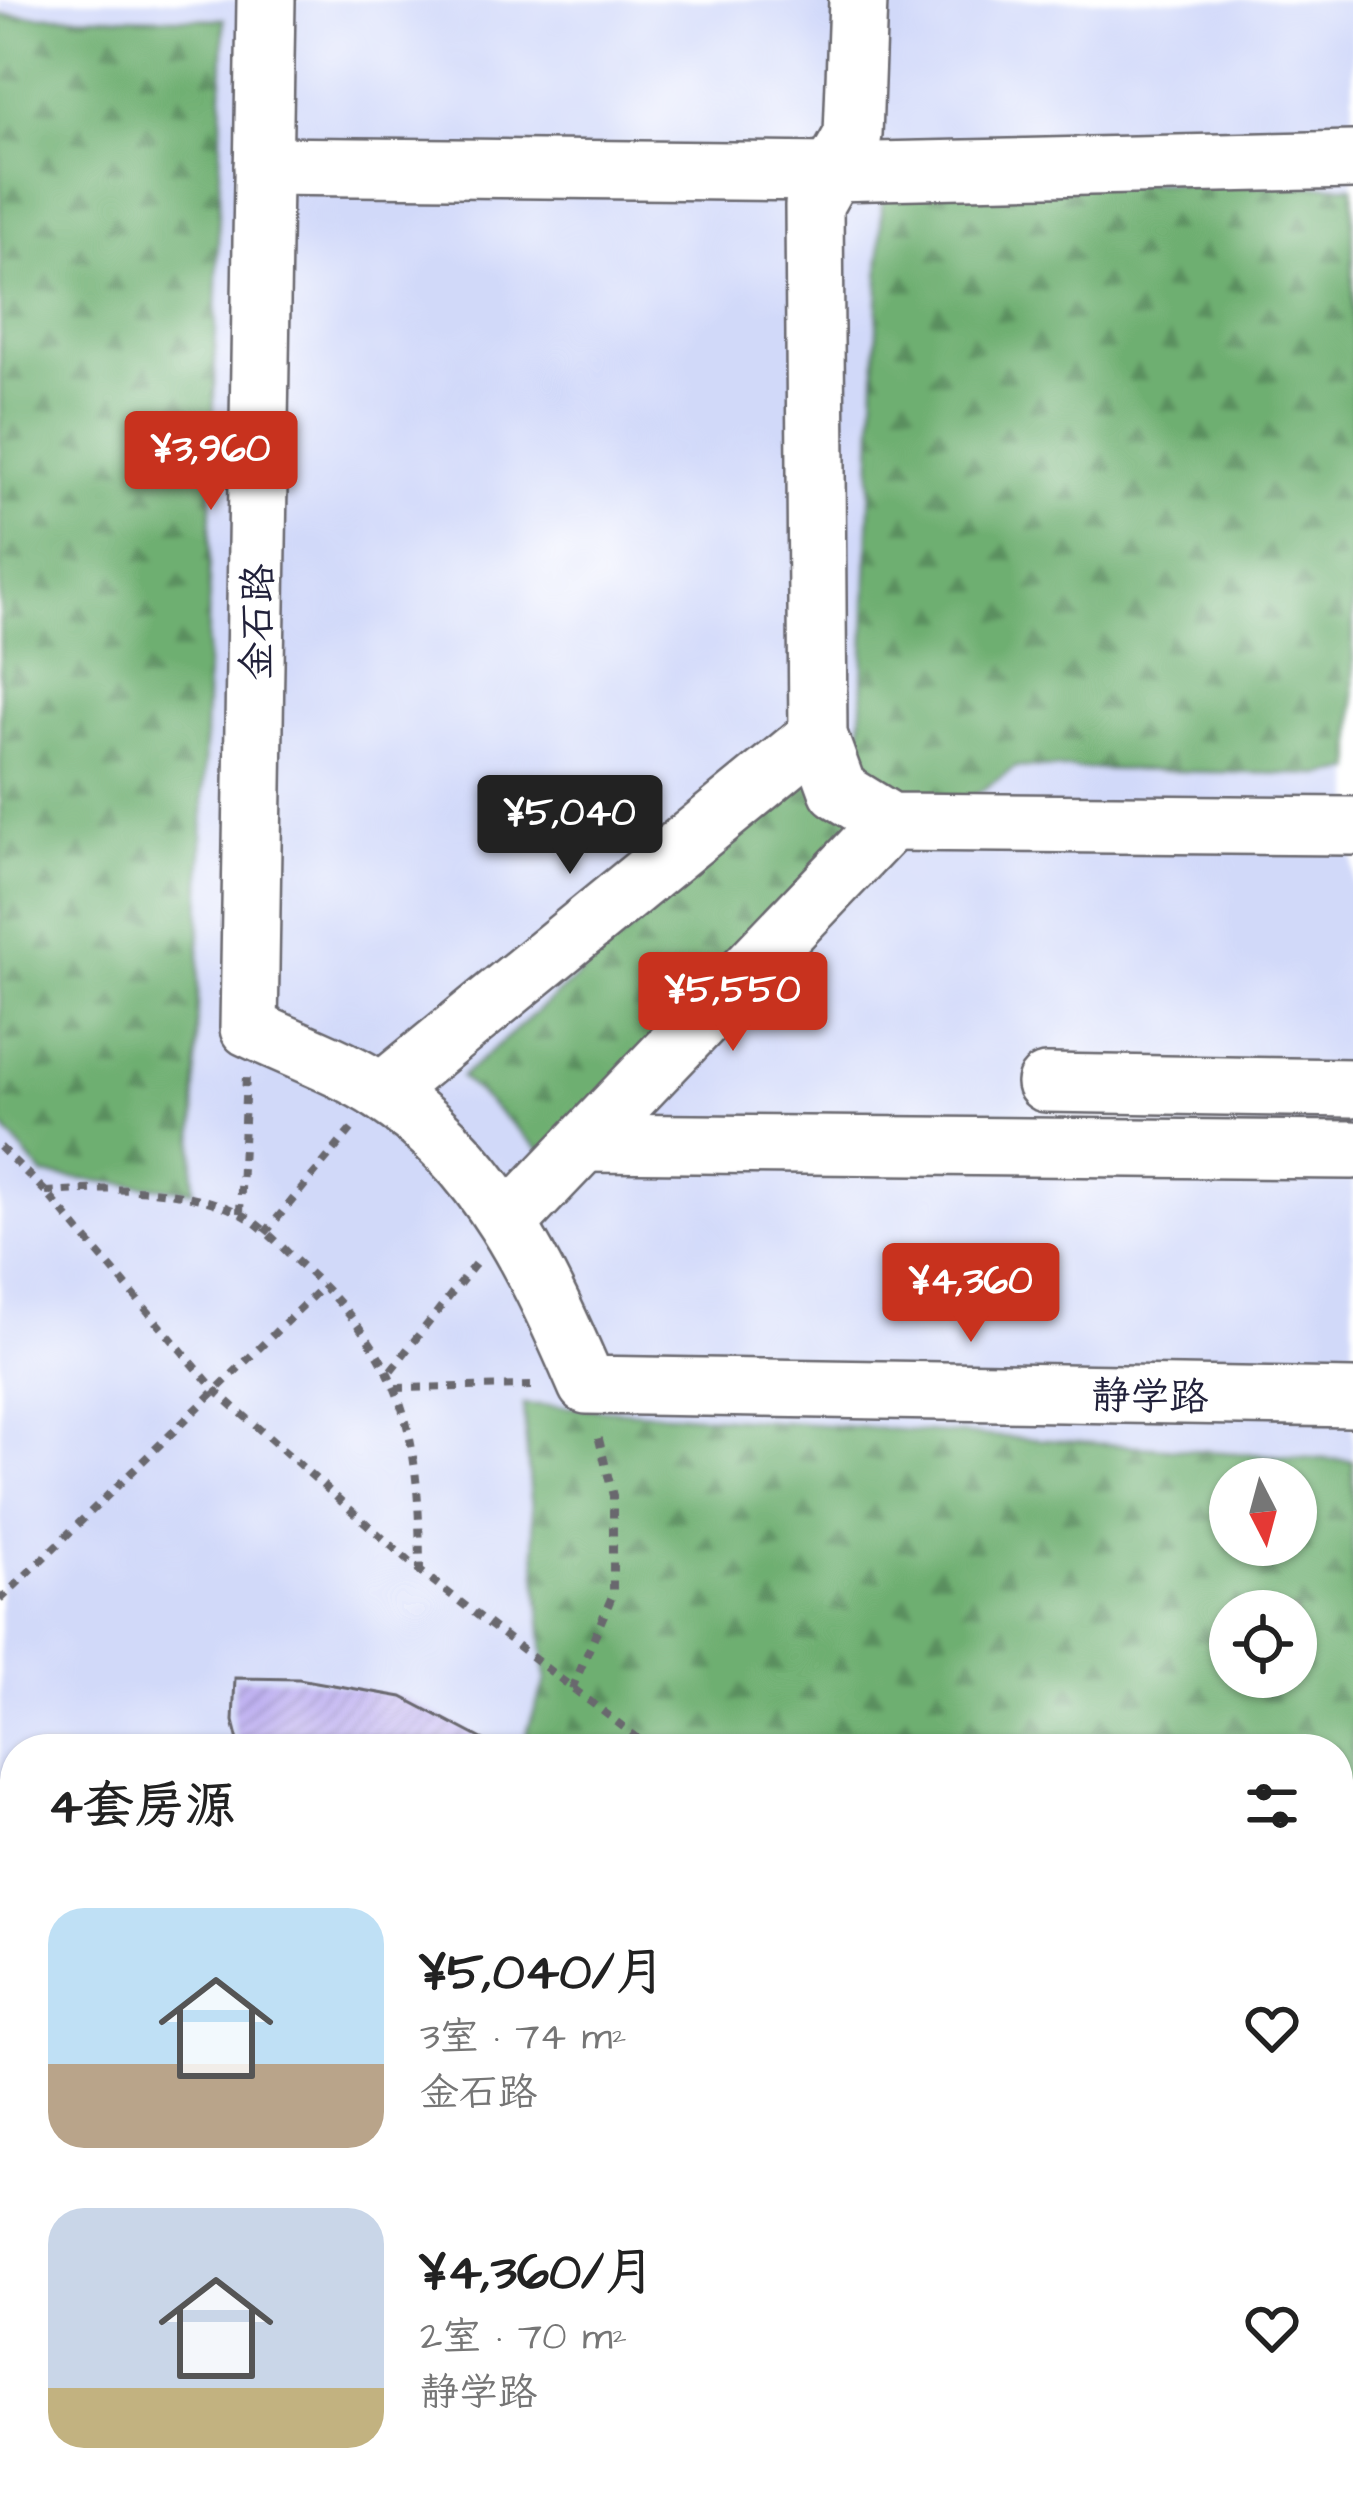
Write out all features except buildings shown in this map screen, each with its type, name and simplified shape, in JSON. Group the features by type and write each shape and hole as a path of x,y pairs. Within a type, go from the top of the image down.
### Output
{"street":[{"name":"金石路","path":"249,1028 266,0"},
{"path":"858,0 853,135 814,205 818,735 838,790 890,822 1353,826"},
{"path":"263,166 832,172 1353,160"},
{"path":"382,1092 818,735"},
{"path":"508,1222 890,822"},
{"path":"249,1028 382,1092 459,1153 508,1222 587,1385"},
{"path":"1046,1083 1353,1088"},
{"path":"584,1143 1353,1150"},
{"name":"静学路","path":"587,1385 1353,1398"}],"path":[{"path":"241,1213 249,1028"},
{"path":"265,1233 382,1092"},
{"path":"0,1147 46,1192 215,1390 420,1571 632,1734"},
{"path":"46,1192 105,1188 163,1193 241,1213 323,1286 364,1329 391,1370 420,1505 420,1571"},
{"path":"391,1370 508,1222"},
{"path":"0,1600 323,1286"},
{"path":"396,1388 587,1385 613,1496 613,1594 572,1689"}],"shaded area":[{"path":"0,0 1353,0 1353,1734 0,1734"}],"green space":[{"path":"0,15 224,19 193,1191 43,1175 0,1123"},
{"path":"883,179 1353,186 1353,770 1321,775 1016,767 792,919 545,1155 461,1077 861,732"},
{"path":"523,1404 1309,1458 1209,1458 1209,1566 1317,1566 1317,1459 1353,1461 1353,1734 526,1734 546,1680"}]}
